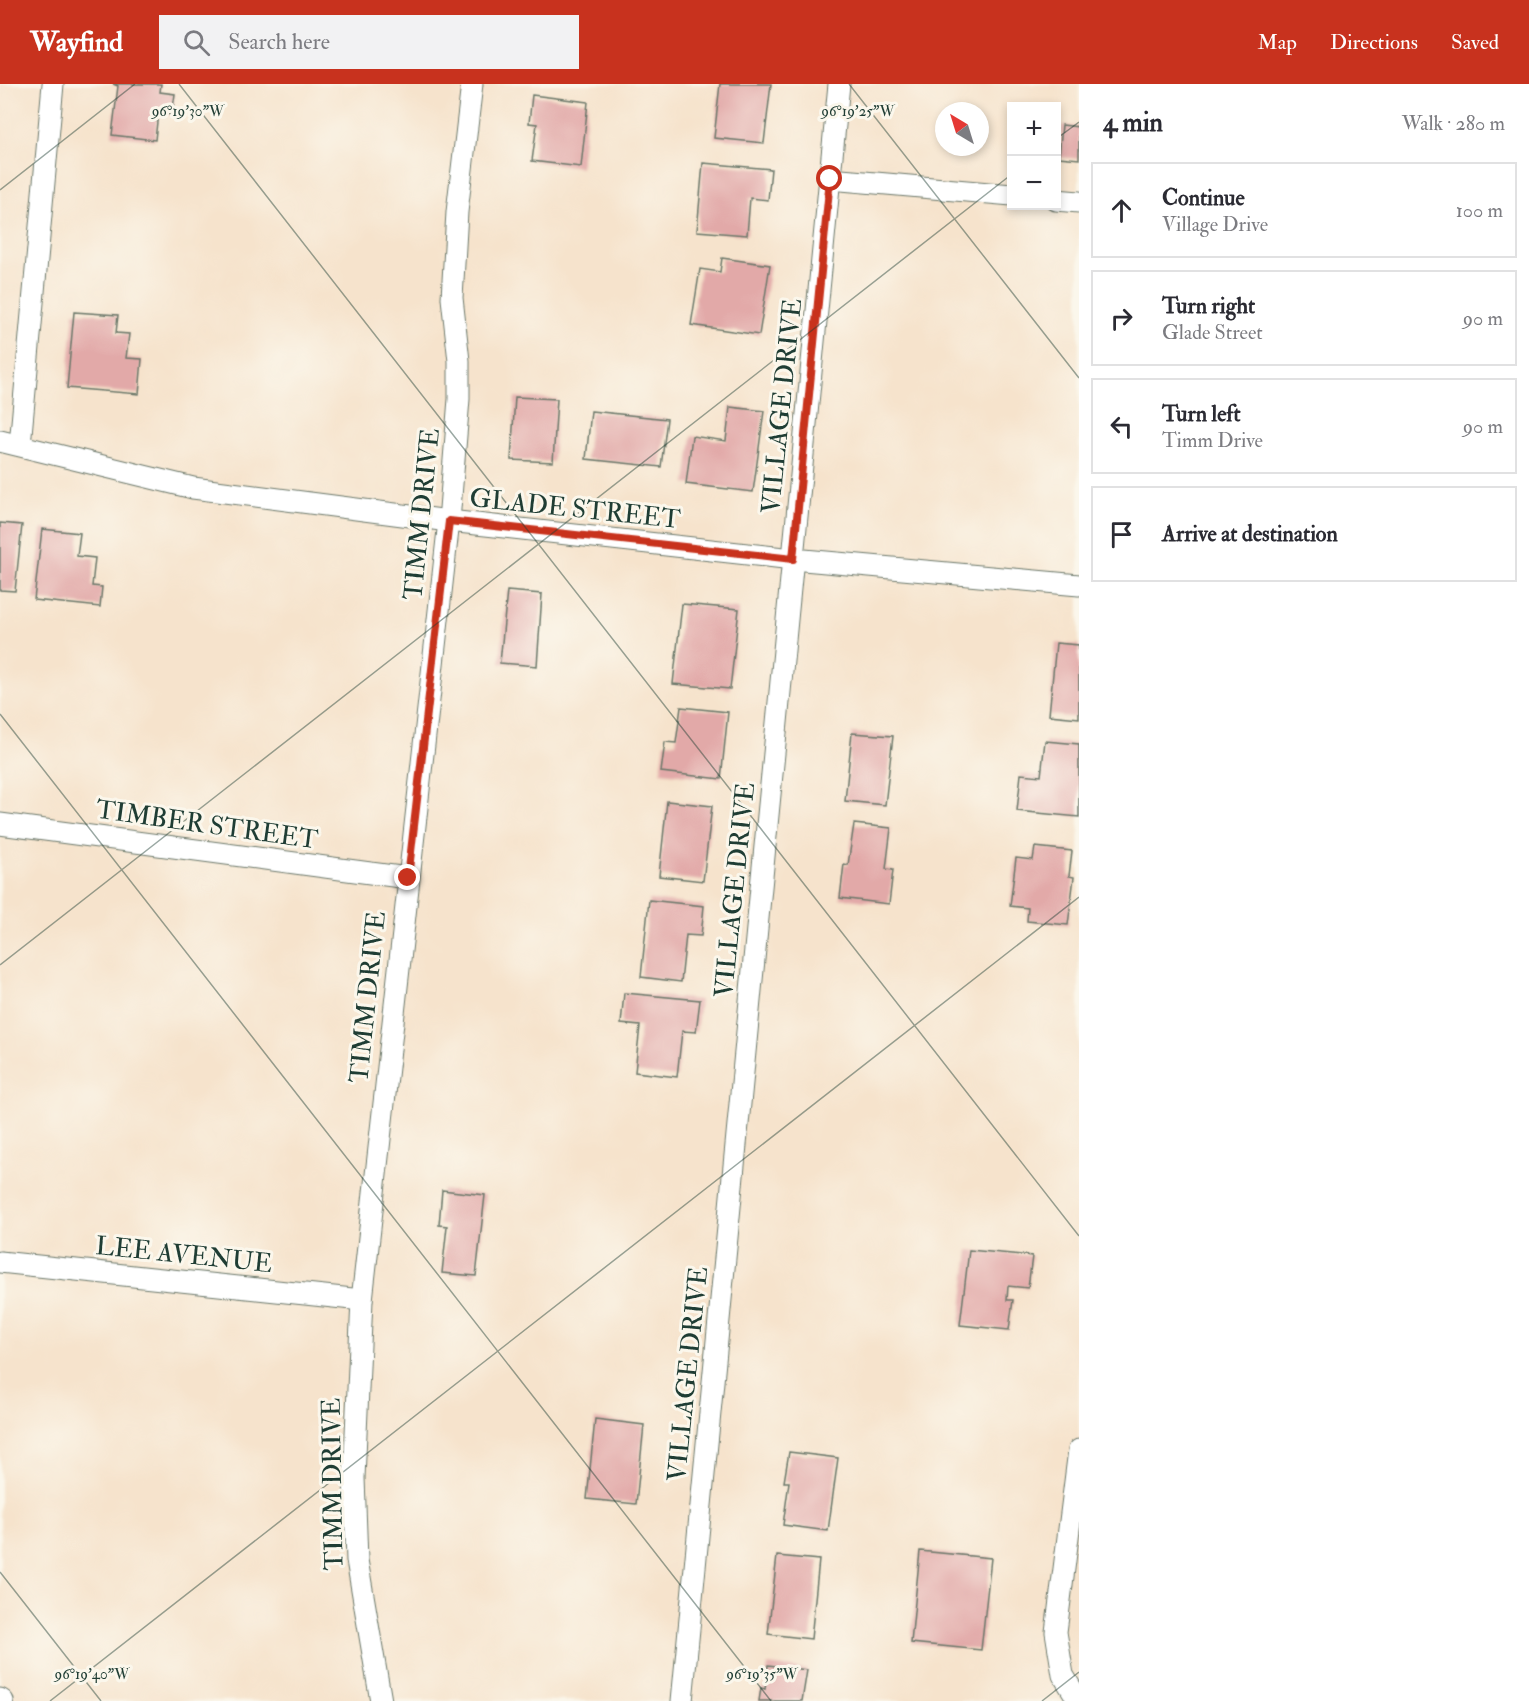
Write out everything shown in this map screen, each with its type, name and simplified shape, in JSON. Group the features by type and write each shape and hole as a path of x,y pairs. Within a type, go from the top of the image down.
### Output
{"street":[{"path":"10,443 53,84"},
{"name":"TIMM DRIVE","path":"381,1701 357,1548 354,1478 362,1300 449,521 459,399 459,361 452,298 457,212 472,84"},
{"name":"VILLAGE DRIVE","path":"682,1701 839,84"},
{"path":"830,179 1007,195"},
{"path":"1061,200 1079,202"},
{"name":"GLADE STREET","path":"10,443 193,488 449,521 793,559 1079,585"},
{"name":"TIMBER STREET","path":"0,824 408,878"},
{"name":"LEE AVENUE","path":"0,1262 362,1300"},
{"path":"1079,1450 1056,1632 1063,1675 1079,1701"}],"building":[{"path":"113,84 161,84 160,92 175,94 172,115 158,113 155,140 112,135 118,86"},
{"path":"720,84 771,84 764,143 714,138"},
{"path":"532,95 588,102 581,167 532,161 537,124 529,123"},
{"path":"1062,125 1079,127 1079,159 1061,157"},
{"path":"703,163 771,169 768,200 750,198 747,235 697,231"},
{"path":"722,258 770,265 759,335 691,325 700,269 720,272"},
{"path":"74,312 118,315 116,333 129,334 126,358 142,359 139,394 67,388"},
{"path":"515,397 557,399 553,462 511,460"},
{"path":"730,407 764,411 753,492 686,484 692,436 726,441"},
{"path":"591,411 667,419 661,467 586,459"},
{"path":"0,523 22,525 15,591 0,590"},
{"path":"42,529 80,533 77,556 95,558 92,586 102,587 100,607 34,600"},
{"path":"507,591 542,594 537,666 500,663"},
{"path":"682,604 739,609 730,689 673,684"},
{"path":"1056,643 1079,645 1079,718 1049,715"},
{"path":"681,707 728,712 721,779 661,772 665,742 676,743"},
{"path":"852,733 893,736 885,805 845,801"},
{"path":"1045,741 1079,744 1079,817 1017,811 1021,774 1041,776"},
{"path":"667,801 712,806 703,881 659,876"},
{"path":"854,824 891,828 886,869 893,870 889,904 840,898 844,864 848,865"},
{"path":"1035,847 1072,851 1069,876 1074,877 1068,925 1027,921 1028,908 1010,906 1016,858 1033,860"},
{"path":"649,900 704,906 701,936 686,935 681,982 641,977"},
{"path":"624,993 700,1000 696,1032 682,1031 677,1077 635,1072 640,1026 621,1024"},
{"path":"442,1190 485,1195 476,1276 442,1273 447,1226 439,1225"},
{"path":"969,1250 1032,1256 1028,1288 1008,1286 1007,1300 1013,1300 1009,1330 960,1325"},
{"path":"595,1419 644,1425 636,1504 587,1499"},
{"path":"789,1452 838,1458 828,1531 783,1525 789,1482 784,1482"},
{"path":"920,1551 991,1558 981,1650 911,1643"},
{"path":"777,1556 819,1560 811,1639 768,1634"},
{"path":"768,1665 807,1670 802,1701 759,1701 761,1688 765,1689"}],"route":[{"path":"408,878 449,521 793,559 830,179"}]}
